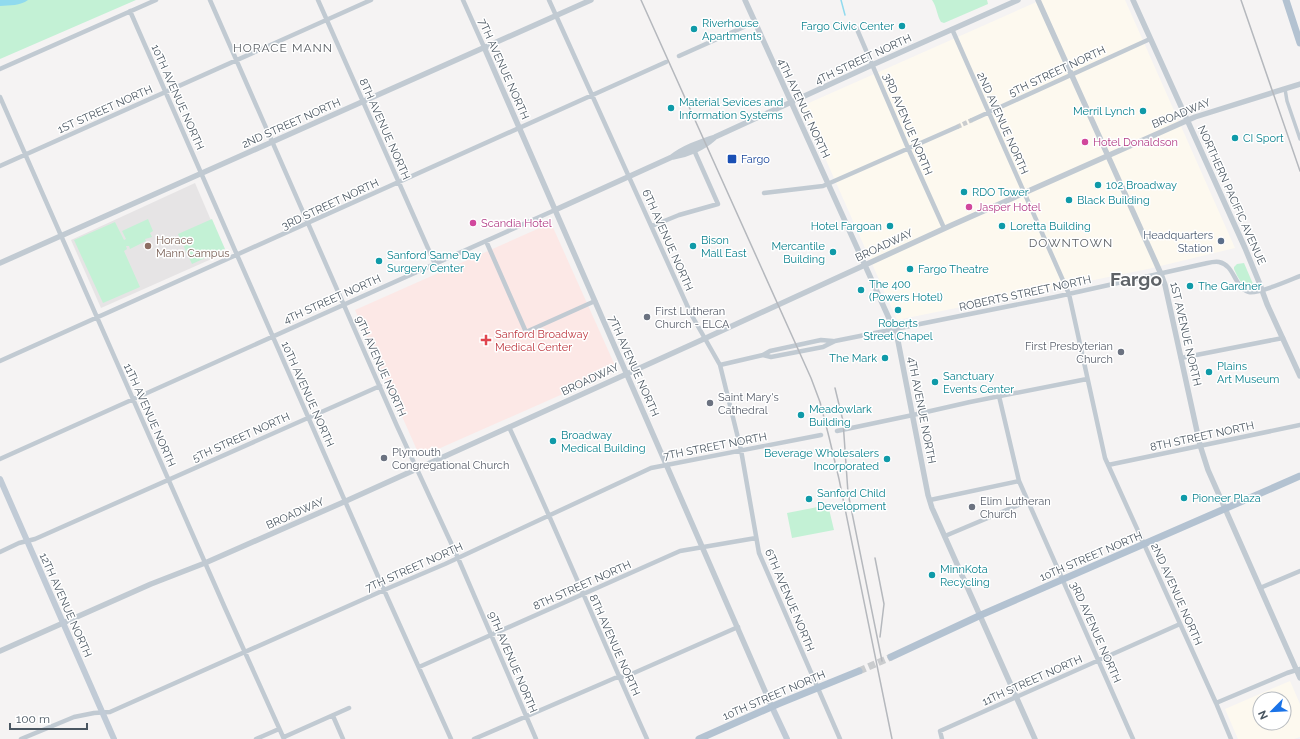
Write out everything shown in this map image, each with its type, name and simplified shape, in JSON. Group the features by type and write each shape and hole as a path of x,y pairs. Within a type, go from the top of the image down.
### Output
{"main road":[{"path":"1286,0 1300,43"},
{"name":"10TH STREET NORTH","path":"891,657 1300,476"},
{"name":"12TH AVENUE NORTH","path":"0,479 114,739"},
{"name":"10TH STREET NORTH","path":"699,739 772,707 859,672"},
{"name":"7TH AVENUE NORTH","path":"772,707 787,739"}],"street":[{"path":"0,70 156,0"},
{"name":"9TH AVENUE NORTH","path":"210,0 416,469 458,558 536,739"},
{"name":"8TH AVENUE NORTH","path":"318,0 435,264"},
{"name":"1ST STREET NORTH","path":"0,166 371,0"},
{"name":"7TH AVENUE NORTH","path":"463,0 772,707"},
{"name":"6TH AVENUE NORTH","path":"549,0 630,176 691,314 720,365 741,450 759,553 840,739"},
{"name":"2ND STREET NORTH","path":"0,263 591,0"},
{"name":"4TH AVENUE NORTH","path":"745,0 894,329 898,341 930,500 1035,739"},
{"name":"4TH STREET NORTH","path":"0,459 1018,0"},
{"name":"1ST AVENUE NORTH","path":"1038,0 1161,274 1165,285 1182,358 1200,445 1208,470 1298,670 1300,678"},
{"name":"NORTHERN PACIFIC AVENUE","path":"1133,0 1300,376"},
{"name":"10TH AVENUE NORTH","path":"130,11 451,739"},
{"path":"679,56 754,22"},
{"name":"3RD AVENUE NORTH","path":"856,27 944,228"},
{"name":"2ND AVENUE NORTH","path":"952,30 1069,294 1086,379 1105,458 1231,739"},
{"name":"5TH STREET NORTH","path":"972,120 1150,39"},
{"name":"3RD STREET NORTH","path":"0,361 666,62"},
{"name":"BROADWAY","path":"0,651 64,624 151,584 205,563 346,501 704,339 944,228 1198,115 1300,84"},
{"path":"1285,89 1287,101 1300,139"},
{"name":"11TH AVENUE NORTH","path":"0,97 168,480 284,738"},
{"path":"764,193 820,187 957,127"},
{"name":"4TH STREET NORTH","path":"672,157 681,156 707,144 715,137"},
{"path":"652,226 679,215 718,204 694,150"},
{"path":"486,241 526,332 594,301"},
{"name":"ROBERTS STREET NORTH","path":"720,365 823,346 835,341 1069,294 1218,262 1230,269 1240,286 1245,290 1250,292 1262,290"},
{"path":"1262,290 1300,276"},
{"path":"1182,358 1283,338"},
{"path":"837,431 1086,379"},
{"name":"5TH STREET NORTH","path":"0,552 36,539 380,386"},
{"name":"3RD AVENUE NORTH","path":"999,396 1019,481 1133,739"},
{"name":"8TH STREET NORTH","path":"1108,465 1300,425"},
{"name":"8TH AVENUE NORTH","path":"509,427 647,739"},
{"name":"7TH STREET NORTH","path":"21,739 74,717 110,712 458,558 651,468 821,435"},
{"path":"930,500 1019,481"},
{"path":"945,536 1028,501"},
{"name":"8TH STREET NORTH","path":"419,667 680,551 756,538"},
{"path":"1260,588 1300,571"},
{"name":"11TH STREET NORTH","path":"942,739 940,731 1180,624"},
{"path":"474,739 615,678 627,676 738,627"},
{"path":"1216,703 1287,673 1298,670"},
{"path":"284,738 349,708"},
{"path":"333,716 343,739"},
{"path":"256,739 279,729"}],"shaded area":[{"path":"1041,0 1125,0 1235,248 1148,269 897,320 802,106"},
{"name":"Horace Mann Campus","path":"195,183 225,253 101,308 71,240"},
{"name":"Sanford Broadway Medical Center","path":"551,223 617,370 420,457 355,310"},
{"path":"1290,681 1300,704 1300,737 1294,739 1238,739 1225,709 1252,697 1252,731 1292,731 1292,691 1267,691"}],"green space":[{"path":"0,0 136,0 0,59"},
{"path":"932,0 987,0 988,4 944,23 941,22"},
{"path":"148,219 153,231 150,233 152,237 145,239 146,241 130,249 129,246 126,246 127,249 124,251 140,287 103,303 74,240 115,222 124,240 126,239 122,231"},
{"path":"212,219 225,249 192,264 178,234"},
{"path":"1244,263 1253,284 1252,286 1245,285 1234,269 1237,264"},
{"path":"828,505 834,530 792,538 787,513"}],"water":[{"path":"0,0 28,0 18,4 0,6"}],"waterway":[{"path":"841,0 845,15"}],"tunnel":[{"path":"957,127 972,120"},
{"path":"859,671 891,657"}],"railway":[{"path":"641,0 811,378 820,402 839,479 892,739"},
{"path":"1241,0 1300,171"},
{"path":"835,388 843,421 848,493 882,661"},
{"path":"875,558 884,604 880,637"}],"place":[{"name":"Fargo Civic Center","path":"902,26"},
{"name":"Riverhouse Apartments","path":"694,29"},
{"name":"Material Sevices and Information Systems","path":"671,108"},
{"name":"Merril Lynch","path":"1143,111"},
{"name":"CI Sport","path":"1235,138"},
{"name":"Hotel Donaldson","path":"1085,142"},
{"name":"Fargo","path":"732,159"},
{"name":"102 Broadway","path":"1098,185"},
{"name":"RDO Tower","path":"964,192"},
{"name":"Black Building","path":"1069,200"},
{"name":"Jasper Hotel","path":"969,207"},
{"name":"Scandia Hotel","path":"473,223"},
{"name":"Hotel Fargoan","path":"890,226"},
{"name":"Loretta Building","path":"1002,226"},
{"name":"Headquarters Station","path":"1221,241"},
{"name":"Horace Mann Campus","path":"148,246"},
{"name":"Bison Mall East","path":"693,246"},
{"name":"Mercantile Building","path":"833,252"},
{"name":"Sanford Same Day Surgery Center","path":"379,261"},
{"name":"Fargo Theatre","path":"910,269"},
{"name":"The Gardner","path":"1190,286"},
{"name":"The 400 (Powers Hotel)","path":"861,290"},
{"name":"Roberts Street Chapel","path":"898,310"},
{"name":"First Lutheran Church - ELCA","path":"647,317"},
{"name":"Sanford Broadway Medical Center","path":"486,340"},
{"name":"First Presbyterian Church","path":"1121,352"},
{"name":"The Mark","path":"885,358"},
{"name":"Plains Art Museum","path":"1209,372"},
{"name":"Sanctuary Events Center","path":"935,382"},
{"name":"Saint Mary's Cathedral","path":"710,403"},
{"name":"Meadowlark Building","path":"801,415"},
{"name":"Broadway Medical Building","path":"553,441"},
{"name":"Plymouth Congregational Church","path":"384,458"},
{"name":"Beverage Wholesalers Incorporated","path":"887,459"},
{"name":"Pioneer Plaza","path":"1184,498"},
{"name":"Sanford Child Development","path":"809,499"},
{"name":"Elim Lutheran Church","path":"972,507"},
{"name":"MinnKota Recycling","path":"932,575"}],"district":[{"name":"HORACE MANN","path":"283,48"},
{"name":"DOWNTOWN","path":"1071,243"},
{"name":"Fargo","path":"1136,279"}]}
